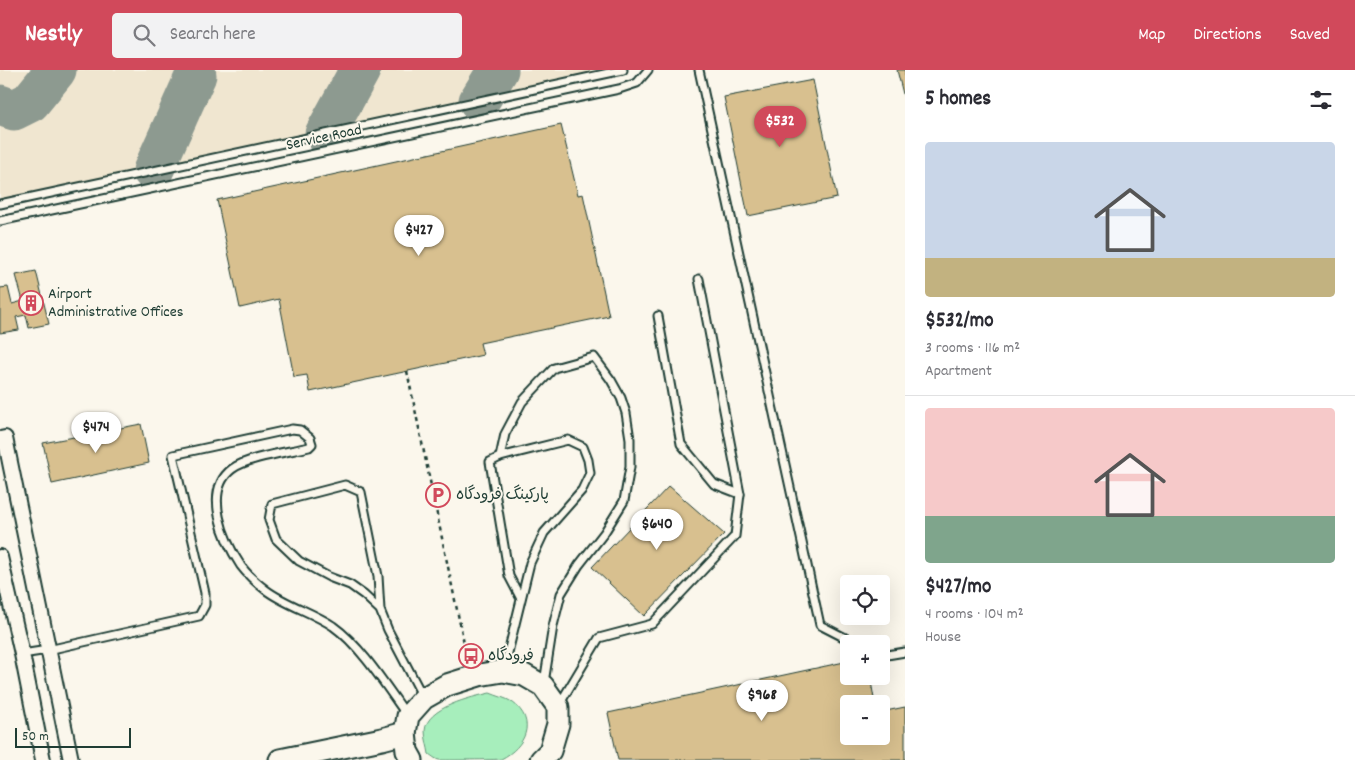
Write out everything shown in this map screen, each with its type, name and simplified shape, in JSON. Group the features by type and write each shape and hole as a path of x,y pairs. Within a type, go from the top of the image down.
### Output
{"main road":[{"path":"280,760 382,739 406,724 424,698 447,686 467,679 503,671 524,675 543,686 558,707 558,724 550,751 541,760"},
{"path":"406,724 407,751 412,760"}],"street":[{"path":"0,439 5,438 71,760"},
{"path":"0,557 22,654 42,760"}],"lane":[{"name":"Service Road","path":"0,204 623,70"},
{"name":"Service Road","path":"0,221 619,90 637,83 648,70"},
{"path":"699,70 820,625 840,635"},
{"path":"558,707 599,638 652,624 735,536 740,494 699,278"},
{"path":"658,316 681,444 714,484 740,494"},
{"path":"500,457 505,434 522,402 554,368 594,357 611,380 621,398 626,414 630,440 630,467 624,501 561,594 553,626 543,686"},
{"path":"22,654 48,650 199,616 205,605 205,593 172,455 292,429 300,430 310,438 312,444 309,447 250,461 232,469 221,484 217,500 221,526 242,567 267,590 334,627 359,651 406,724"},
{"path":"503,671 522,599 530,563 544,533 582,490 590,473 583,447 568,440 500,457 490,462 509,576 522,599"},
{"path":"380,610 364,594 350,584 299,561 276,539 268,520 272,504 345,485 361,492 378,576 380,610 388,630 424,698"},
{"path":"890,654 905,652"}],"path":[{"path":"406,371 465,648 467,679"}],"shaded area":[{"path":"0,70 622,70 0,204"}],"green space":[{"path":"490,693 512,702 525,717 525,733 522,741 516,748 501,759 439,760 429,754 425,731 427,723 433,716 441,709 462,700"}],"building":[{"path":"897,70 905,70 905,102"},
{"path":"813,80 837,198 748,216 724,97"},
{"path":"561,125 578,195 583,194 609,316 480,343 483,355 310,392 307,375 294,377 279,299 240,308 217,200"},
{"name":"Airport Administrative Offices","path":"36,271 49,324 29,328 26,315 16,317 19,330 0,333 0,288 8,287 12,304 23,301 16,275"},
{"path":"141,424 149,463 52,484 43,443"},
{"path":"669,486 724,534 644,616 592,567"},
{"path":"840,663 840,685 872,685 873,695 840,695 840,745 890,745 890,710 905,707 905,760 618,760 608,713"}],"taxiway":[{"path":"0,105 14,110 30,102 56,70"},
{"path":"325,134 360,70"},
{"path":"479,101 498,70"},
{"path":"153,171 196,75"}],"place":[{"name":"Airport Administrative Offices","path":"31,303"},
{"name":"پارکینگ فرودگاه","path":"438,495"},
{"name":"فرودگاه","path":"471,656"}]}
